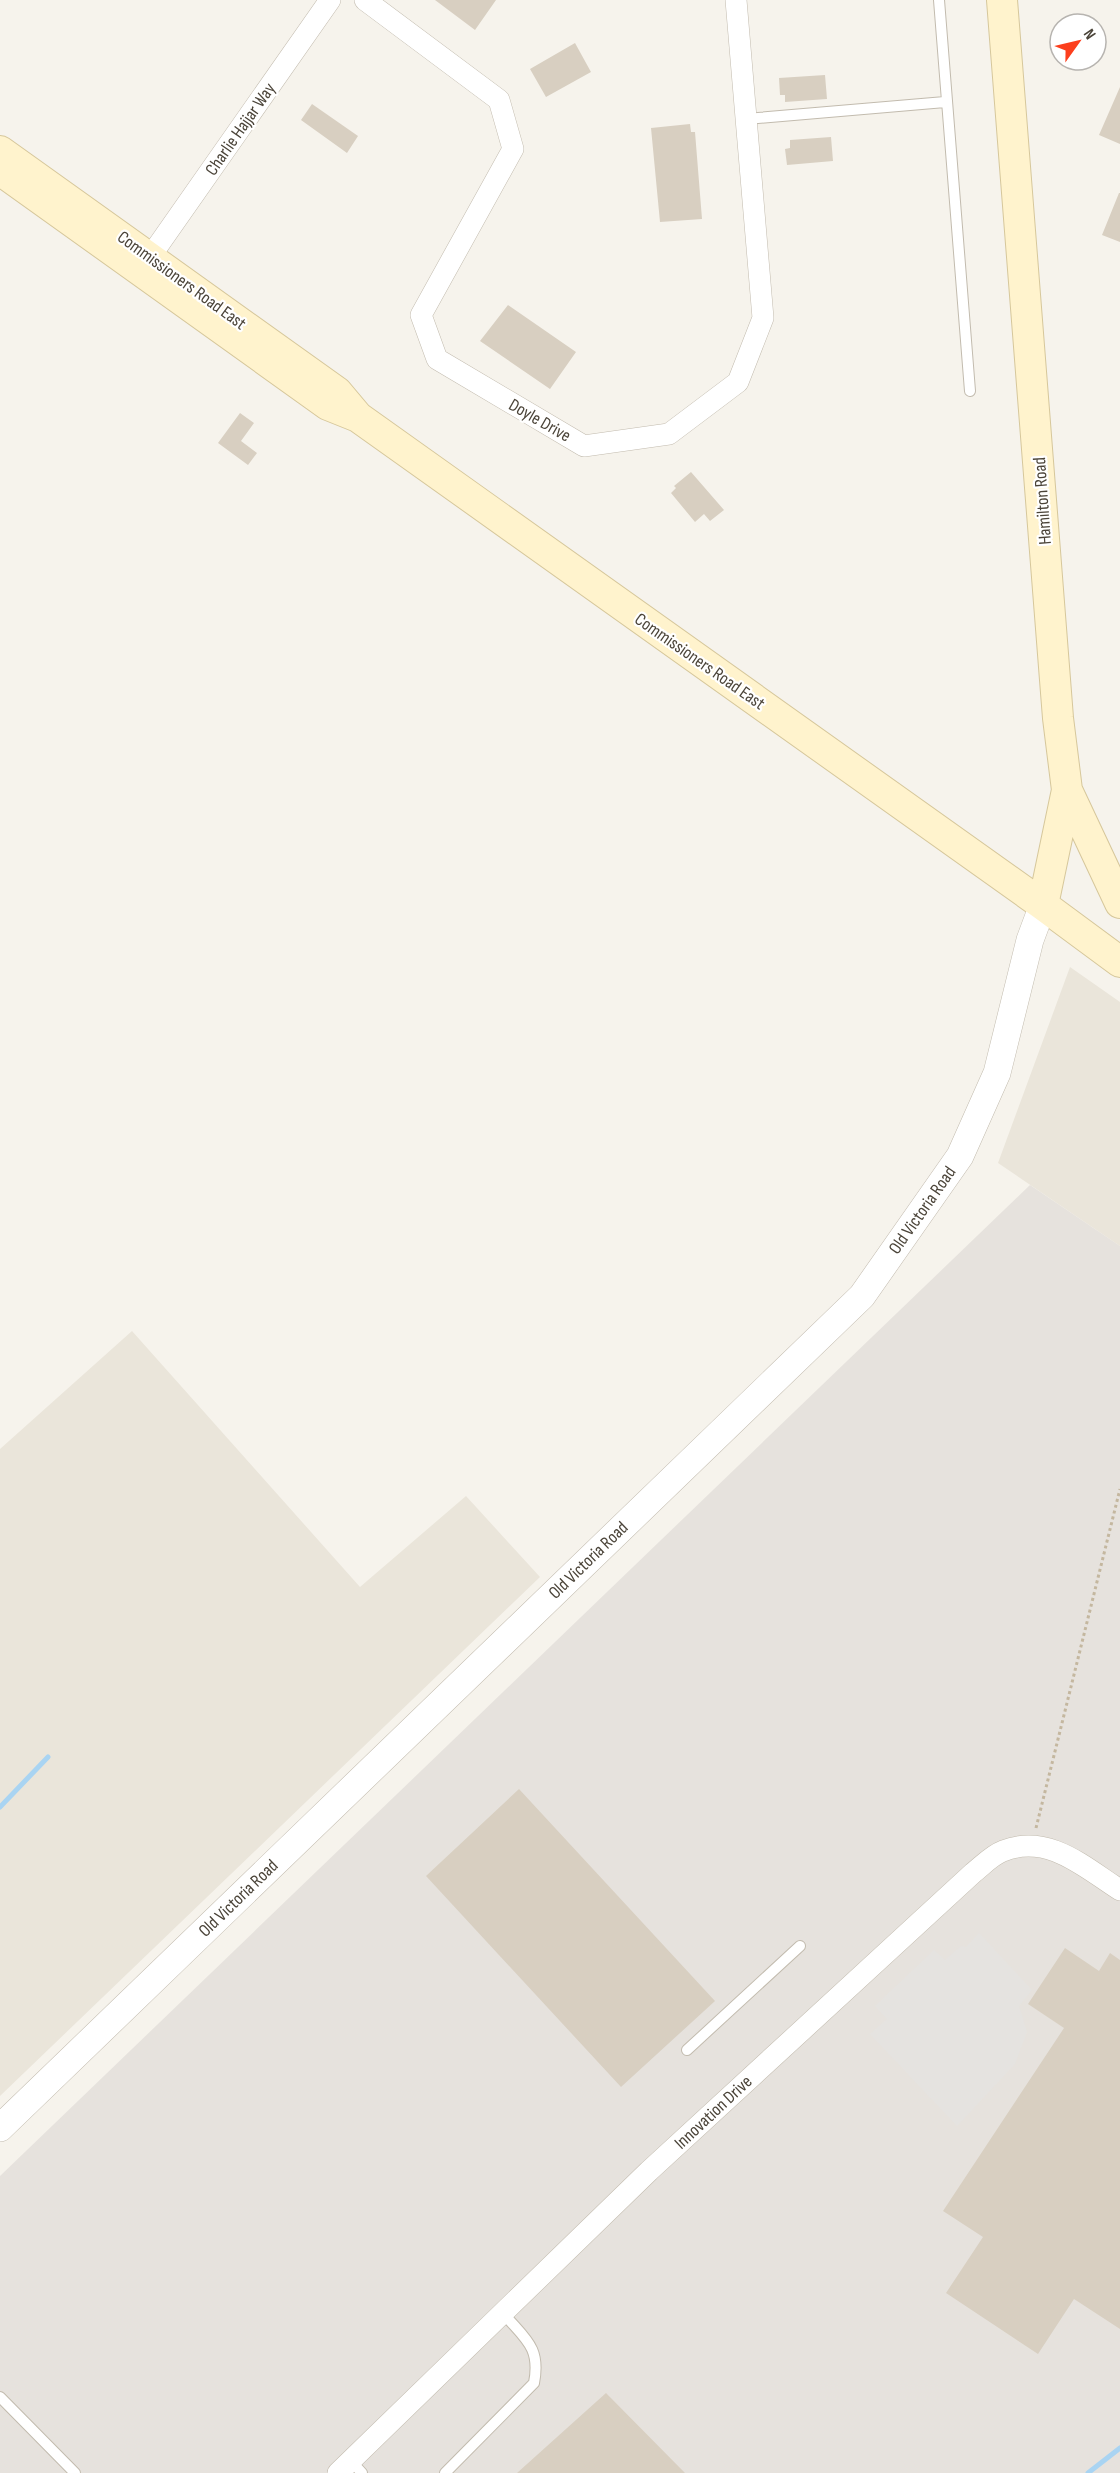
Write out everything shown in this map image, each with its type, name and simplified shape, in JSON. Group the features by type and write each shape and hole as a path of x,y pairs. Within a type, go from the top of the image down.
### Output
{"main road":[{"name":"Hamilton Road","path":"1002,0 1058,718 1067,790 1043,905"},
{"name":"Commissioners Road East","path":"0,151 338,392 358,417"},
{"name":"Commissioners Road East","path":"0,170 328,405 358,417 1043,905"},
{"path":"1067,790 1120,903"},
{"path":"1043,905 1120,962"}],"street":[{"name":"Charlie Hajjar Way","path":"150,257 330,0"},
{"name":"Doyle Drive","path":"365,0 499,100 513,149 422,315 437,359 584,446 669,434 738,382 763,318 736,0"},
{"name":"Old Victoria Road","path":"0,2128 862,1296 960,1156 997,1073 1030,940 1043,905"},
{"path":"1032,1844 1067,1855 1120,1890"},
{"name":"Innovation Drive","path":"350,2469 503,2313 649,2171 973,1873 1001,1851 1032,1844"}],"lane":[{"path":"939,0 945,102 970,391"},
{"path":"746,119 945,102"},
{"path":"687,2050 801,1946"},
{"path":"445,2473 534,2384 537,2370 536,2353 503,2313"},
{"path":"0,2397 75,2473"}],"path":[{"path":"1032,1844 1120,1489"}],"shaded area":[{"path":"1070,967 1120,1002 1120,1246 998,1163"},
{"path":"1030,1185 1120,1246 1120,2473 0,2473 0,2176"},
{"path":"132,1331 360,1587 466,1496 540,1577 0,2096 0,1449"},
{"path":"979,1933 1032,1990 1019,2006 1027,2032 1015,2064 957,2126 870,2034 887,2019 875,2006 934,1950 945,1960 961,1946 966,1947"}],"building":[{"path":"435,0 496,0 475,30"},
{"path":"575,43 591,72 546,97 530,69"},
{"path":"825,75 827,99 785,102 785,95 780,95 779,78"},
{"path":"1120,87 1120,144 1099,135"},
{"path":"312,104 358,136 347,153 301,120"},
{"path":"690,124 691,132 695,132 702,219 660,222 651,128"},
{"path":"831,137 833,161 787,165 785,149 790,148 790,140"},
{"path":"1120,193 1120,242 1102,235"},
{"path":"508,305 576,352 550,389 480,341"},
{"path":"240,413 254,423 241,441 257,453 248,465 218,443"},
{"path":"691,472 724,510 710,521 704,514 695,522 671,493 676,488 674,486"},
{"path":"519,1789 715,2001 621,2087 426,1876"},
{"path":"1065,1948 1099,1971 1110,1953 1120,1960 1120,2329 1074,2299 1038,2354 946,2293 983,2237 943,2211 1064,2028 1028,2004"},
{"path":"606,2393 685,2473 517,2473"}],"waterway":[{"path":"0,1807 48,1757"},
{"path":"1088,2473 1120,2448"}]}
